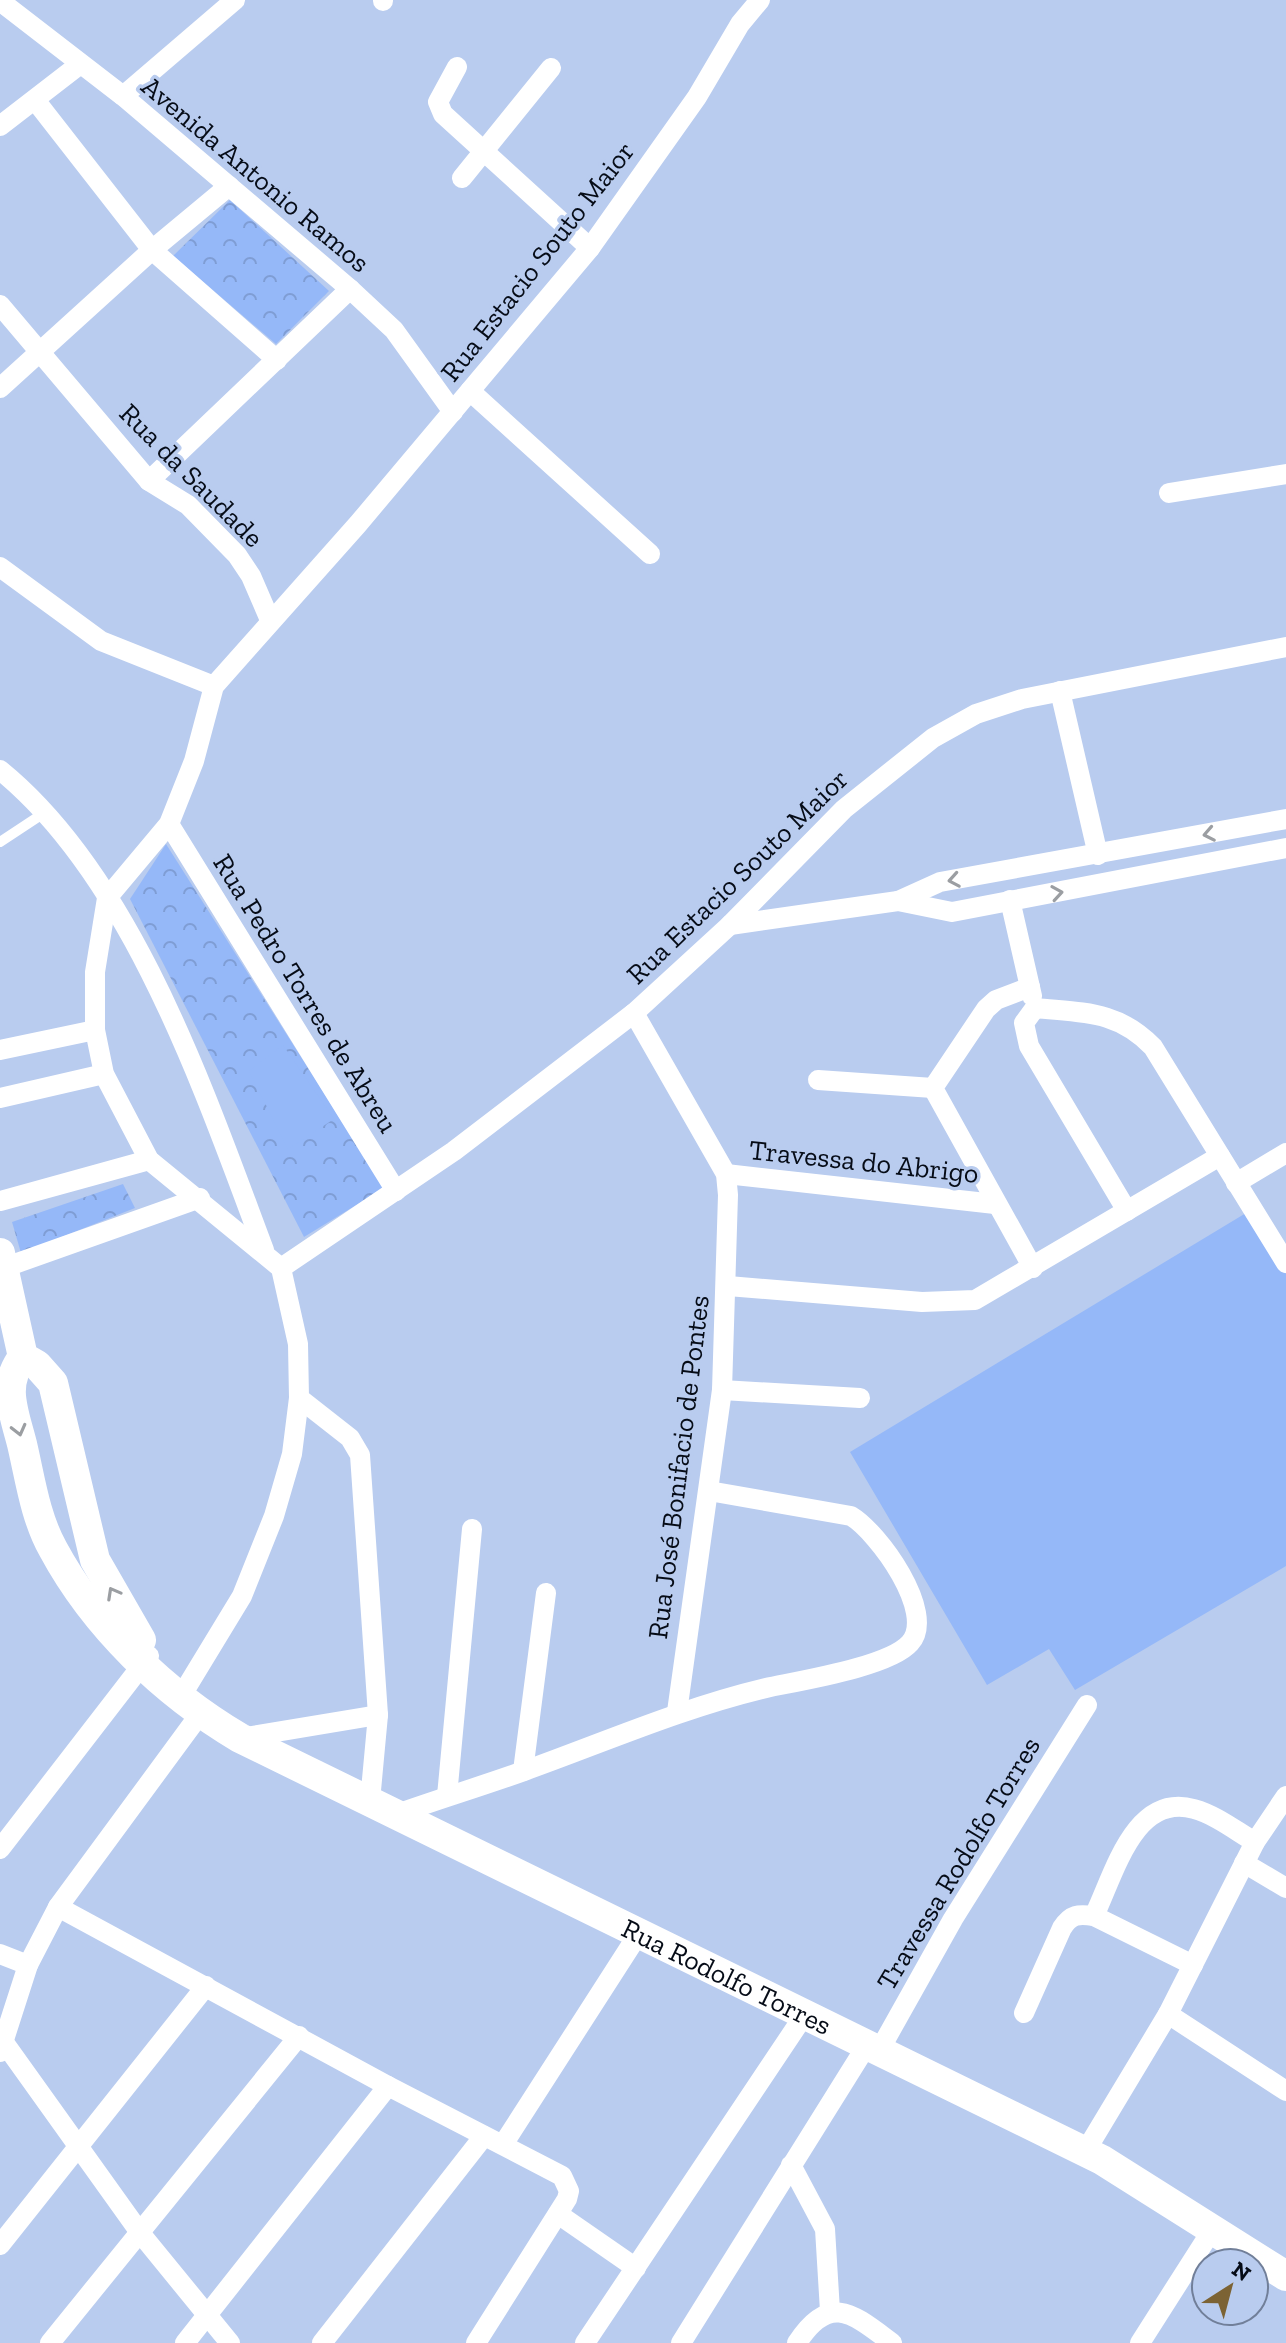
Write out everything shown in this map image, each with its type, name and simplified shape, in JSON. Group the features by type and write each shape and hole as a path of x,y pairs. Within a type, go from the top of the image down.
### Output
{"main road":[{"path":"2,1260 7,1323 23,1357 37,1365 53,1383 95,1560 146,1660"},
{"path":"23,1357 13,1369 9,1384 29,1474 51,1547 77,1587 182,1699"},
{"path":"29,1474 71,1460"},
{"name":"Rua Rodolfo Torres","path":"182,1699 240,1738 1085,2152 1286,2276"}],"street":[{"path":"123,96 235,0"},
{"name":"Rua Estacio Souto Maior","path":"107,898 169,824 194,761 214,686 453,412 590,248 697,97 740,24 760,0"},
{"name":"Avenida Antonio Ramos","path":"3,7 123,96 350,289 394,330 453,412"},
{"path":"0,126 79,65"},
{"path":"457,67 440,95 439,107 483,152 590,248"},
{"path":"462,178 551,68"},
{"path":"35,100 152,250 277,360"},
{"path":"0,388 152,250 229,186"},
{"path":"149,481 350,289"},
{"name":"Rua da Saudade","path":"0,305 149,481 188,505 237,555 251,576 270,620"},
{"path":"470,391 650,554"},
{"path":"1169,493 1286,474"},
{"path":"0,567 101,641 214,686"},
{"name":"Rua Estacio Souto Maior","path":"273,1261 396,1191 454,1151 634,1013 730,925 844,809 933,738 976,714 1060,691 1286,647"},
{"path":"1060,691 1104,854 1115,883"},
{"path":"0,770 27,792 44,813 107,898 137,947 198,1079 273,1261 298,1344 299,1398 292,1454 274,1516 242,1596 58,1907 28,1965 1,2046 79,2143 141,2234 230,2343"},
{"path":"730,925 898,901 940,882 1281,820 1283,848 1115,883 952,912 898,901"},
{"name":"Rua Pedro Torres de Abreu","path":"169,824 396,1191"},
{"path":"107,898 95,972 95,1030 104,1074 149,1160 200,1198 273,1261"},
{"path":"1010,900 1035,1008 1024,1023 1029,1046 1127,1211"},
{"path":"933,1088 986,1009 996,1000 1030,987"},
{"path":"1035,1008 1101,1015 1126,1022 1140,1034 1153,1047 1236,1183 1282,1249"},
{"name":"Rua José Bonifacio de Pontes","path":"634,1013 726,1174 728,1286 722,1390 677,1712"},
{"path":"0,1050 95,1030"},
{"path":"0,1098 104,1074"},
{"path":"818,1080 933,1088"},
{"path":"933,1088 1033,1268"},
{"path":"1236,1183 1286,1153"},
{"path":"728,1286 947,1303 975,1300 1220,1156"},
{"path":"0,1201 149,1160"},
{"name":"Travessa do Abrigo","path":"726,1174 995,1204"},
{"path":"2,1260 200,1198"},
{"path":"722,1390 860,1398"},
{"path":"299,1398 350,1438 360,1455 378,1715 370,1801"},
{"path":"397,1814 523,1771 677,1712 860,1666 901,1651 912,1641 918,1627 913,1600 883,1545 870,1529 851,1516 709,1491"},
{"path":"447,1796 472,1529"},
{"path":"523,1771 546,1593"},
{"path":"0,1849 146,1660"},
{"name":"Travessa Rodolfo Torres","path":"681,2343 791,2165 873,2048 1087,1705"},
{"path":"240,1738 378,1715"},
{"path":"1085,2152 1168,2014 1255,1842 1286,1796"},
{"path":"1094,1916 1137,1828 1162,1808 1179,1806 1197,1810 1255,1842"},
{"path":"1244,1863 1286,1888"},
{"path":"58,1907 388,2086 484,2136 504,2143 562,2176 569,2191 558,2214 476,2343"},
{"path":"1024,2013 1069,1917 1078,1914 1094,1916 1193,1965"},
{"path":"504,2143 639,1933"},
{"path":"0,1954 28,1965"},
{"path":"0,2245 206,1986"},
{"path":"585,2343 805,2014"},
{"path":"1168,2014 1286,2091"},
{"path":"50,2343 299,2036"},
{"path":"185,2343 388,2086"},
{"path":"322,2343 484,2136"},
{"path":"791,2165 825,2229 830,2311"},
{"path":"558,2214 636,2268"},
{"path":"1140,2343 1212,2230"},
{"path":"797,2343 817,2317 830,2311 856,2316 892,2343"}],"lane":[{"path":"0,842 44,813"}],"green space":[{"path":"230,200 329,291 276,344 173,256"},
{"path":"166,844 384,1188 304,1237 130,899"},
{"path":"283,1045 334,1119 288,1149 249,1071"},
{"path":"123,1184 135,1208 21,1253 12,1222"},
{"path":"1246,1213 1286,1274 1286,1566 1075,1690 1049,1649 987,1685 850,1452"}]}
